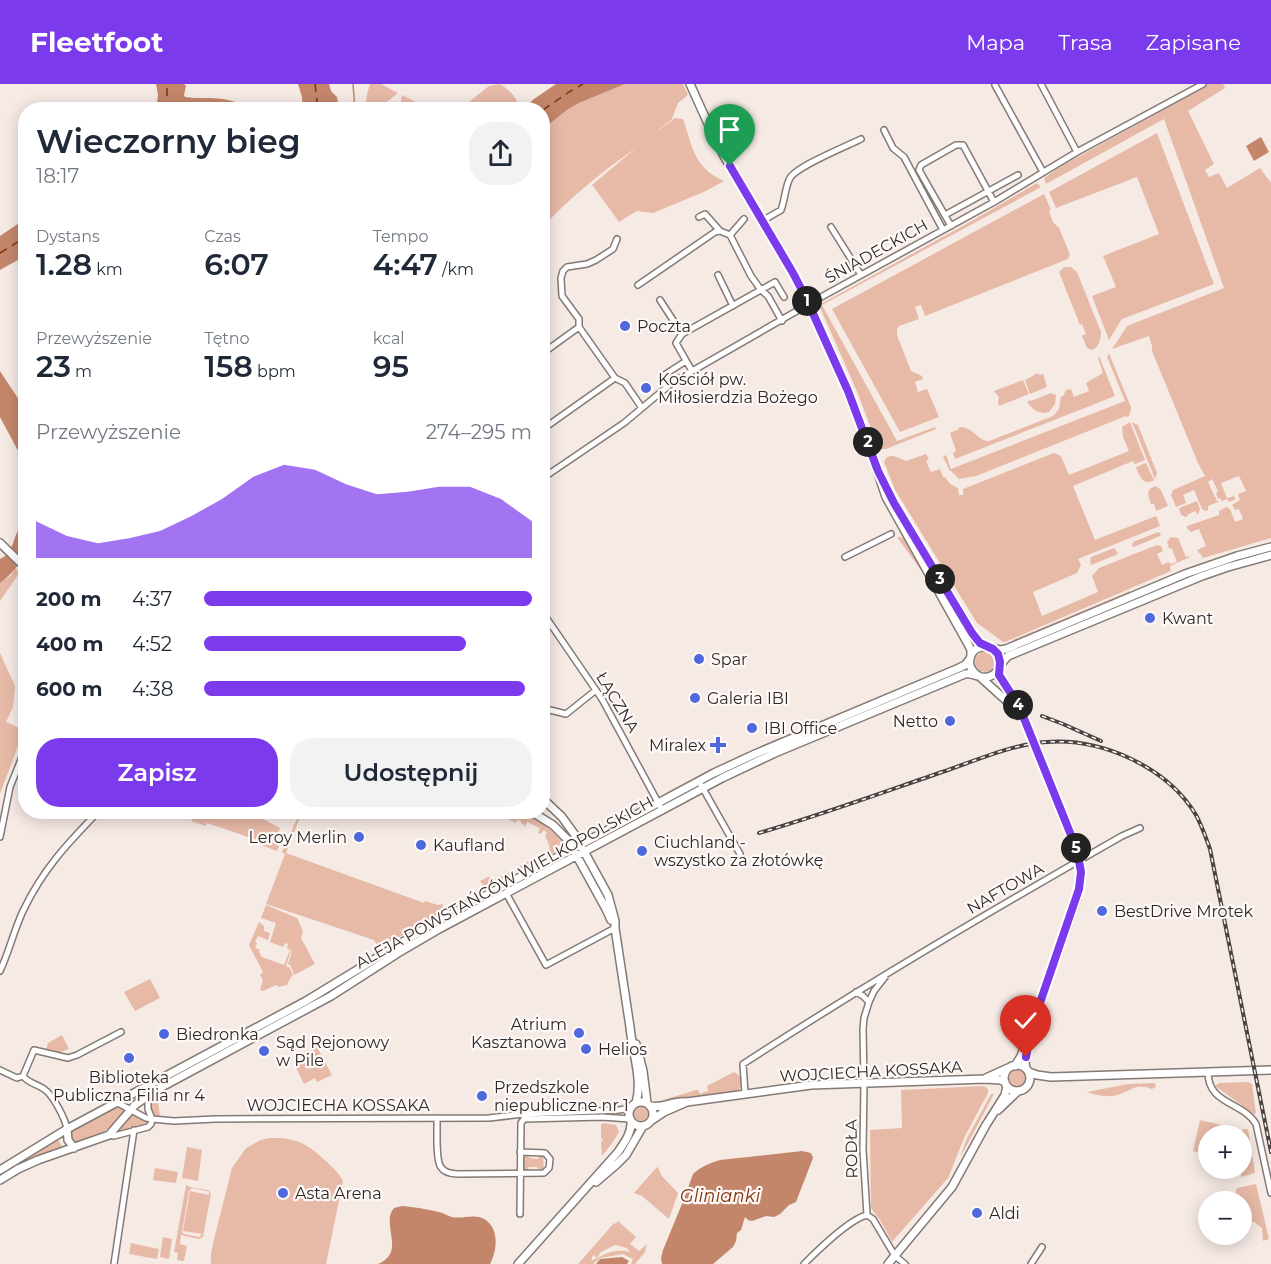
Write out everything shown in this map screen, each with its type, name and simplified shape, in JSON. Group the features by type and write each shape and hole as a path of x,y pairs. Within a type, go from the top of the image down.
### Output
{"street":[{"path":"690,84 724,156 793,273 809,305 848,391 892,510 968,644 970,668 1014,709 1026,724"},
{"path":"1041,84 1077,152"},
{"name":"ŚNIADECKICH","path":"550,473 624,423 666,386 994,202 1077,152 1203,84"},
{"path":"995,85 1044,172"},
{"path":"884,130 893,148 904,157 943,230"},
{"path":"762,221 781,210 789,180 794,173 861,139"},
{"path":"951,226 919,170 924,163 957,144 963,145 994,202"},
{"path":"945,215 1018,175"},
{"path":"699,217 705,214 720,231 730,235 751,276 768,296 782,321"},
{"path":"730,235 744,219"},
{"path":"831,227 861,275"},
{"path":"638,285 715,232 720,231"},
{"path":"617,239 613,249 596,260 567,267 563,271 562,296 579,319 579,327 615,378 625,383 642,408"},
{"path":"718,275 733,306"},
{"path":"692,371 676,344 682,334 775,282 784,297"},
{"path":"660,300 682,334"},
{"path":"550,348 579,327"},
{"path":"666,386 662,380 663,375 686,361"},
{"path":"550,424 615,378"},
{"path":"878,471 894,503 972,633 980,643 998,654 999,677 1019,706 1076,846 1080,879 1077,898 1021,1056 1005,1074 1006,1092 950,1190 888,1264"},
{"path":"845,557 891,534"},
{"path":"0,544 18,561"},
{"path":"970,657 978,648 1006,649 1192,572 1271,547"},
{"path":"978,676 990,676 1008,656 1195,579 1271,555"},
{"name":"ŁĄCZNA","path":"550,623 612,716 660,806"},
{"name":"ALEJA POWSTAŃCÓW WIELKOPOLSKICH","path":"0,1170 67,1129 306,1001 429,926 579,850 764,750 963,667 970,657"},
{"name":"ALEJA POWSTAŃCÓW WIELKOPOLSKICH","path":"701,784 960,676 970,673 978,676"},
{"path":"550,710 566,714 596,690"},
{"path":"0,837 10,787 18,767"},
{"path":"701,784 740,854"},
{"path":"518,1264 618,1152 632,1128 630,1108 636,1102 638,1091 638,1074 631,1041 613,913 608,895 579,850 562,817 550,806"},
{"path":"0,970 23,912 45,872 91,819"},
{"path":"542,819 558,830 579,850"},
{"name":"NAFTOWA","path":"744,1093 743,1064 856,992 1079,860 1140,828"},
{"name":"ALEJA POWSTAŃCÓW WIELKOPOLSKICH","path":"0,1180 29,1163 109,1135 148,1095 331,996 398,953 579,850"},
{"path":"507,893 546,965 615,928"},
{"name":"NAFTOWA","path":"864,1082 864,1018 874,991 886,975"},
{"path":"856,992 869,1002"},
{"path":"630,1027 644,1071 649,1105 654,1115 649,1124 643,1126 636,1126 630,1120"},
{"path":"1029,1084 1026,1059 1031,1029"},
{"path":"0,1070 17,1078 23,1076 34,1050 68,1058 121,1032"},
{"path":"1013,1066 1020,1066 1037,1075 1051,1077"},
{"name":"WOJCIECHA KOSSAKA","path":"985,1079 1013,1066"},
{"path":"992,1116 1018,1091 1039,1079 1051,1077 1271,1070"},
{"path":"1208,1072 1210,1086 1214,1093 1248,1114 1256,1124 1271,1193"},
{"path":"23,1076 50,1095 66,1123 68,1140 74,1148"},
{"name":"WOJCIECHA KOSSAKA","path":"652,1120 687,1102 801,1085 985,1079 1001,1080 1006,1084"},
{"name":"RODŁA","path":"864,1082 863,1150 867,1215"},
{"path":"1006,1084 1018,1091"},
{"path":"109,1135 134,1133 151,1124 148,1095"},
{"path":"636,1102 641,1101 649,1105"},
{"name":"WOJCIECHA KOSSAKA","path":"649,1105 656,1108 678,1101 687,1102"},
{"name":"WOJCIECHA KOSSAKA","path":"116,1102 146,1118 174,1121 524,1117 610,1117 630,1120"},
{"name":"WOJCIECHA KOSSAKA","path":"524,1117 630,1108"},
{"path":"520,1214 521,1123 524,1117"},
{"path":"437,1118 438,1160 441,1167 450,1174 544,1173 549,1169 551,1162 543,1153 520,1152"},
{"path":"582,1193 617,1164 630,1149 643,1126"},
{"path":"114,1264 134,1133"},
{"path":"804,1264 848,1226 867,1215 873,1219 895,1256 905,1264"},
{"path":"1031,1264 1041,1247"}],"shaded area":[{"path":"370,84 381,84 398,93 387,102 366,102"},
{"path":"499,84 513,95 517,102 469,102 489,86"},
{"path":"625,84 683,84 688,95 678,103 672,119 651,136 675,118 683,119 700,163 724,181 653,213 637,211 619,222 592,185 636,148 587,185 550,220 550,123 579,103"},
{"path":"1208,84 1223,84 1225,88 1188,111 1214,164 1205,170 1209,177 1219,173 1227,188 1260,168 1271,183 1271,538 1203,558 1197,550 1206,546 1199,529 1191,532 1187,526 1219,515 1219,511 1226,507 1230,509 1235,522 1243,519 1239,509 1235,510 1232,505 1240,500 1238,494 1246,491 1239,476 1221,483 1227,498 1234,496 1235,498 1229,502 1227,499 1222,501 1218,499 1216,493 1218,491 1212,479 1208,482 1217,501 1220,501 1208,506 1208,510 1205,511 1194,490 1183,495 1186,503 1176,507 1171,495 1173,490 1205,476 1152,351 1149,336 1112,349 1127,326 1224,288 1164,119 1046,184 1044,178"},
{"path":"402,95 416,102 401,102"},
{"path":"1157,133 1214,284 1122,319 1109,340 1092,296 1116,287 1103,256 1159,234 1137,177 1056,208 1049,192"},
{"path":"1037,183 1041,187 822,305 897,441 935,427 936,429 886,449 879,449 819,305"},
{"path":"1044,194 1053,222 1059,228 1069,252 1068,259 925,316 921,305 915,307 919,319 899,326 897,329 897,335 911,371 922,376 923,379 915,382 918,392 927,389 939,417 900,432 832,309"},
{"path":"1064,267 1071,267 1077,272 1101,332 1099,342 1092,350 1087,348 1082,336 1086,334 1082,324 1080,325 1059,272"},
{"path":"1110,353 1131,407 1129,416 976,476 959,479 950,471 943,457 946,455 951,469 1125,401 1107,357"},
{"path":"1099,356 1115,396 955,459 953,453 956,451 950,433 959,427 964,427 981,439 989,441 1053,416 1059,409 1061,396 1066,390 1071,389 1074,397 1089,391 1086,383 1103,373"},
{"path":"1038,373 1043,374 1047,386 1030,394 1025,380"},
{"path":"1023,380 1029,394 999,406 999,397 994,391"},
{"path":"1051,393 1056,395 1055,404 1049,412 1037,411 1027,402 1030,400"},
{"path":"1130,422 1145,460 1135,464 1133,461 1073,486 1095,540 1156,516 1160,526 1078,559 1081,565 1077,573 1033,592 1042,616 1098,592 1092,576 1099,568 1157,545 1161,546 1163,551 1157,554 1162,565 1177,562 1167,542 1171,537 1178,538 1186,557 1190,557 1170,566 1171,571 1003,642 977,623 895,490 884,462 891,456 906,461 926,454 929,459 926,461 931,472 940,469 943,477 958,488 959,495 963,495 963,489 1054,453 1061,456 1069,475 1129,451 1123,437 1122,427"},
{"path":"1132,422 1138,425 1157,473 1155,479"},
{"path":"1146,463 1154,480 1150,482 1142,479 1136,467"},
{"path":"1156,486 1161,490 1168,506 1156,511 1148,493"},
{"path":"890,489 976,628 973,630 901,513"},
{"path":"1197,501 1200,509 1198,515 1195,511 1187,517 1181,515 1179,508"},
{"path":"1158,532 1160,536 1132,546 1133,542"},
{"path":"897,537 907,540 927,576 925,579 925,576"},
{"path":"1114,548 1118,553 1116,555 1091,565 1091,557"},
{"path":"15,568 18,570 18,575 0,601 0,583 11,575"},
{"path":"1130,591 1131,594 1013,643 1013,640"},
{"path":"985,652 992,655 995,662 992,669 985,672 978,669 975,662 978,655"},
{"path":"0,653 15,686 13,707 6,722 18,727 18,746 0,794"},
{"path":"192,819 262,819 280,828 275,843 279,846 277,851 256,843 257,840 207,823 206,826 191,821"},
{"path":"297,819 299,819 286,853 424,903 425,901 438,905 443,904 443,911 379,948 374,940 266,904 285,854 282,852"},
{"path":"508,819 536,819 559,838 564,847 521,870 519,867 548,852 549,846 545,836 547,833 544,830 541,834 538,833 540,828 527,822 525,827 521,821 517,820 516,823"},
{"path":"512,871 516,872 485,888 480,881 488,877 497,879"},
{"path":"266,905 297,918 303,931 301,938 315,964 294,975 288,964 292,951 287,948 288,944 285,943 283,947 270,942 276,923 261,918"},
{"path":"259,922 264,926 264,931 270,933 268,940 258,936 255,948 260,950 262,957 284,965 290,950 286,966 290,968 293,976 287,985 279,987 276,985 263,991 260,990 263,980 260,975 263,972 249,945"},
{"path":"150,979 160,998 135,1011 124,992"},
{"path":"62,1035 69,1049 58,1053 46,1050 48,1043"},
{"path":"317,1047 332,1075 317,1082 315,1078 304,1084 295,1066 305,1060 303,1055"},
{"path":"1018,1069 1024,1072 1027,1078 1024,1084 1018,1087 1012,1084 1009,1078 1012,1072"},
{"path":"734,1072 740,1076 741,1080 738,1091 677,1098 663,1103 663,1100 696,1090 700,1094 708,1091 707,1086"},
{"path":"1248,1082 1252,1084 1256,1113 1254,1114 1215,1086 1219,1083"},
{"path":"1155,1083 1156,1087 1152,1089 1135,1087 1112,1096 1087,1092 1128,1084"},
{"path":"984,1086 988,1089 988,1093 965,1136 948,1178 892,1242 871,1208 870,1130 902,1128 901,1090"},
{"path":"157,1093 160,1117 152,1113 151,1108 151,1099"},
{"path":"991,1094 994,1094 960,1158 966,1140"},
{"path":"120,1107 127,1110 105,1131 77,1143 71,1140 72,1129 112,1108"},
{"path":"641,1107 646,1109 648,1114 646,1119 641,1121 636,1119 634,1114 636,1109"},
{"path":"132,1113 147,1121 148,1124 114,1134"},
{"path":"1200,1120 1222,1125 1199,1125"},
{"path":"603,1123 616,1125 619,1132 602,1156 601,1125"},
{"path":"1198,1129 1198,1152 1193,1151"},
{"path":"57,1138 63,1148 27,1161 0,1176 0,1174"},
{"name":"Asta Arena","path":"270,1138 294,1140 307,1146 327,1162 343,1181 326,1264 211,1264 214,1239 232,1168 246,1148"},
{"path":"187,1147 202,1150 198,1181 182,1178"},
{"path":"1252,1154 1255,1173 1252,1174"},
{"path":"523,1155 538,1159 540,1155 543,1155 544,1170 529,1167 527,1171 523,1171"},
{"path":"657,1167 661,1175 678,1193 669,1219 642,1196 634,1193"},
{"path":"155,1168 178,1172 176,1183 153,1180"},
{"path":"1256,1184 1269,1239 1263,1241 1262,1228 1252,1222 1252,1191 1236,1191 1237,1188"},
{"path":"186,1185 208,1190 211,1194 203,1237 199,1239 181,1235 180,1244 187,1246 184,1261 177,1260 178,1253 174,1252","holes":["192,1188 207,1191 209,1195 190,1191 183,1231 202,1234 199,1237 184,1234 182,1232 189,1191"]},
{"path":"618,1221 636,1237 630,1244 639,1251 647,1244 645,1252 635,1264 631,1264 633,1259 623,1254 600,1258 593,1264 578,1264 614,1223","holes":["615,1245 627,1248 630,1252 614,1251 597,1258 601,1252"]},
{"path":"163,1237 172,1239 169,1259 160,1257"},
{"path":"131,1243 159,1249 157,1259 129,1254"}],"water":[{"path":"156,84 184,84 186,86 185,97 235,102 157,102"},
{"path":"298,84 329,84 338,102 302,102"},
{"path":"556,84 625,84 579,103 550,123 550,102 531,102"},
{"path":"1261,137 1269,152 1254,161 1246,146"},
{"path":"18,224 18,260 0,270 0,236"},
{"path":"0,371 18,398 18,451 0,417"},
{"path":"18,530 18,565 0,583 0,559 11,549"},
{"name":"Glinianki","path":"802,1151 811,1153 813,1158 796,1202 774,1217 766,1216 752,1221 745,1217 733,1247 713,1264 662,1264 663,1250 693,1174 705,1165 720,1160"},
{"path":"402,1206 441,1212 452,1217 479,1217 486,1220 494,1231 496,1244 490,1264 378,1264 391,1252 390,1215 394,1208"},
{"path":"622,1257 629,1261 627,1264 596,1264 600,1259"}],"waterway":[{"path":"353,84 354,102"}],"ferry route":[{"path":"167,84 167,102"},
{"path":"315,84 317,102"},
{"path":"550,105 583,84"},
{"path":"0,253 18,242"}],"railway":[{"path":"1042,716 1101,741"},
{"path":"759,833 851,804 994,754 1034,743 1068,742 1089,745 1131,759 1151,770 1184,798 1196,815 1210,849 1271,1152"}],"place":[{"name":"Poczta","path":"625,326"},
{"name":"Kościół pw. Miłosierdzia Bożego","path":"646,388"},
{"name":"Kwant","path":"1150,618"},
{"name":"Spar","path":"699,659"},
{"name":"Galeria IBI","path":"695,698"},
{"name":"Netto","path":"950,721"},
{"name":"IBI Office","path":"752,728"},
{"name":"Miralex","path":"718,745"},
{"name":"Leroy Merlin","path":"359,837"},
{"name":"Kaufland","path":"421,845"},
{"name":"Ciuchland - wszystko za złotówkę","path":"642,851"},
{"name":"BestDrive Mrotek","path":"1102,911"},
{"name":"Atrium Kasztanowa","path":"579,1033"},
{"name":"Biedronka","path":"164,1034"},
{"name":"Helios","path":"586,1049"},
{"name":"Sąd Rejonowy w Pile","path":"264,1051"},
{"name":"Biblioteka Publiczna Filia nr 4","path":"129,1058"},
{"name":"Przedszkole niepubliczne nr 1","path":"482,1096"},
{"name":"Asta Arena","path":"283,1193"},
{"name":"Aldi","path":"977,1213"}],"route":[{"path":"730,166 806,298 848,391 878,471 894,503 972,633 980,643 995,650 998,654 999,675 1019,706 1077,850 1081,872 1077,898 1031,1029 1026,1057"}]}
